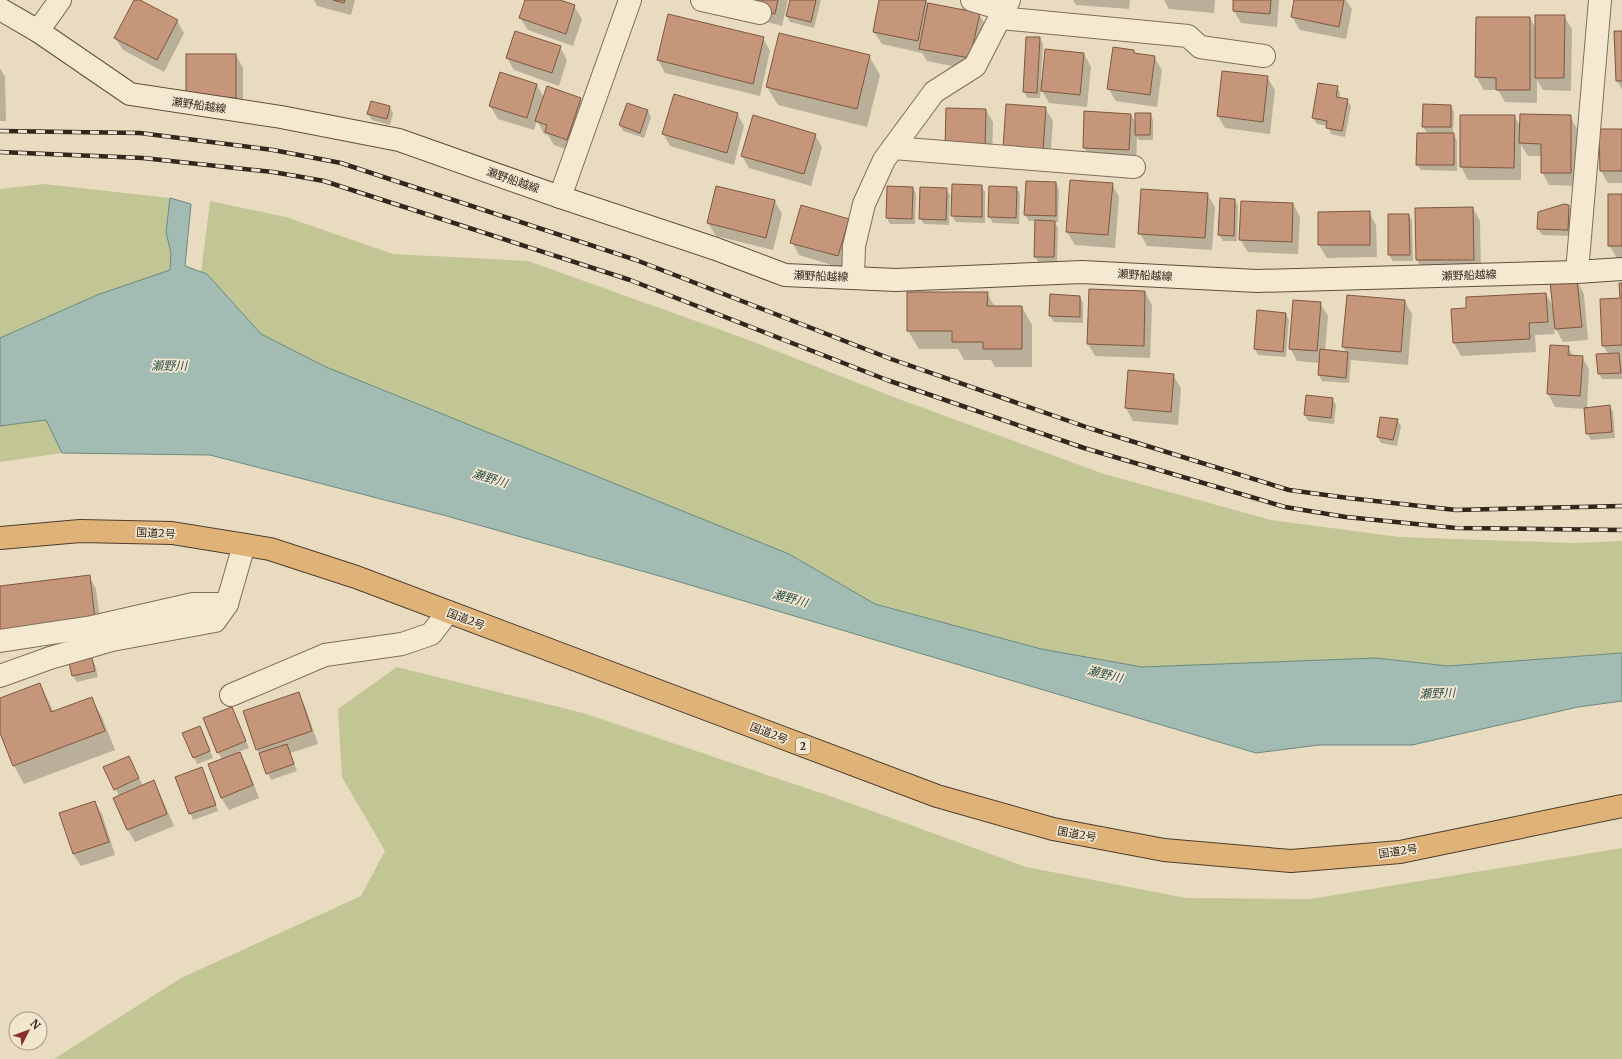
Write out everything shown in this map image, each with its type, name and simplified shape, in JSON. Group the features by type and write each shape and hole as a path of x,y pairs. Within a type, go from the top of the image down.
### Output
{"highway":[{"name":"国道2号","path":"0,538 80,531 172,533 270,549 356,577 937,796 1053,829 1164,850 1291,860 1400,852 1622,806"}],"street":[{"path":"38,31 60,0"},
{"path":"560,197 630,0"},
{"path":"702,0 760,13"},
{"path":"972,0 1005,9 1188,36 1200,47 1264,56"},
{"path":"1577,272 1600,0"},
{"name":"瀬野船越線","path":"0,9 38,31 130,94 281,117 398,140 560,197 716,249 785,275 896,280 1082,272 1257,281 1577,272 1622,269"},
{"path":"853,278 854,246 864,204 884,160 934,92 975,66 1005,9"},
{"path":"893,148 1134,167"},
{"path":"0,676 50,658 112,640 215,621 227,604 244,545"},
{"path":"0,641 92,627 193,604 227,604"},
{"path":"231,695 325,655 402,644 431,634 448,612"}],"green space":[{"path":"44,184 170,198 166,232 171,253 170,270 97,295 0,338 0,189"},
{"path":"210,201 286,217 393,254 528,261 746,339 896,398 1104,474 1271,520 1399,537 1573,543 1622,541 1622,653 1448,666 1376,658 1142,667 1041,649 875,604 789,554 326,367 261,334 207,274 201,272"},
{"path":"46,420 62,453 0,462 0,426"},
{"path":"397,667 583,713 836,798 1026,867 1186,898 1310,899 1622,848 1622,1059 54,1059 181,978 361,896 385,851 342,777 338,709"}],"water":[{"name":"瀬野川","path":"170,198 191,204 185,266 207,274 261,334 326,367 789,554 875,604 1041,649 1142,667 1376,658 1448,666 1622,653 1622,701 1578,707 1412,745 1319,745 1256,753 663,577 443,515 210,455 62,453 46,420 0,426 0,338 97,295 170,270 171,253 166,232"}],"building":[{"path":"134,0 140,0 178,20 157,60 114,38"},
{"path":"333,0 345,0 344,3"},
{"path":"525,0 560,0 575,5 566,34 519,18"},
{"path":"748,0 778,0 775,14 746,7"},
{"path":"790,0 816,0 811,22 786,16"},
{"path":"879,0 926,0 918,41 873,32"},
{"path":"1233,0 1271,0 1270,14 1233,11"},
{"path":"1294,0 1344,0 1339,27 1291,17"},
{"path":"928,3 980,13 970,58 919,49"},
{"path":"668,14 764,37 753,84 657,60"},
{"path":"1535,15 1565,15 1564,78 1535,78"},
{"path":"1476,17 1530,17 1530,90 1496,90 1496,78 1475,77"},
{"path":"515,31 561,46 552,73 506,58"},
{"path":"1614,31 1622,31 1622,81 1616,81"},
{"path":"779,33 870,55 857,109 766,87"},
{"path":"1026,37 1040,37 1037,93 1023,92"},
{"path":"1113,47 1134,50 1134,53 1155,56 1150,95 1107,89"},
{"path":"1045,49 1084,53 1080,95 1041,91"},
{"path":"186,54 236,54 236,98 186,98"},
{"path":"1222,71 1268,76 1263,122 1217,116"},
{"path":"500,72 537,84 527,118 489,106"},
{"path":"1318,83 1338,86 1336,97 1348,99 1342,131 1326,128 1327,121 1312,118"},
{"path":"547,86 581,98 567,140 545,132 547,125 535,121"},
{"path":"674,94 738,113 727,153 662,134"},
{"path":"371,101 390,106 387,119 367,114"},
{"path":"627,103 648,110 640,133 619,125"},
{"path":"1006,104 1046,107 1043,151 1003,148"},
{"path":"1423,104 1451,105 1451,127 1422,127"},
{"path":"946,108 986,109 985,149 945,148"},
{"path":"1084,111 1131,114 1129,150 1083,148"},
{"path":"1135,113 1151,113 1150,135 1135,135"},
{"path":"1520,114 1571,115 1571,173 1541,173 1541,144 1519,143"},
{"path":"753,115 816,134 804,174 741,156"},
{"path":"1460,115 1515,115 1514,168 1460,167"},
{"path":"1599,129 1622,129 1622,171 1600,171"},
{"path":"1417,133 1454,133 1454,165 1416,165"},
{"path":"1070,180 1113,183 1108,235 1066,232"},
{"path":"1026,181 1056,182 1056,216 1024,215"},
{"path":"952,184 982,185 982,217 951,216"},
{"path":"716,186 775,200 766,238 707,223"},
{"path":"887,186 913,187 912,219 886,218"},
{"path":"989,186 1017,187 1016,218 988,217"},
{"path":"920,187 947,188 946,220 919,219"},
{"path":"1141,189 1208,193 1205,238 1138,234"},
{"path":"1608,194 1622,194 1622,246 1608,246"},
{"path":"1220,198 1235,199 1234,236 1218,235"},
{"path":"1241,201 1293,203 1292,242 1239,240"},
{"path":"1564,204 1569,205 1568,230 1537,229 1538,212"},
{"path":"801,205 849,219 838,256 790,243"},
{"path":"1473,207 1474,260 1416,260 1415,208"},
{"path":"1370,211 1370,245 1318,245 1318,212"},
{"path":"1388,214 1409,214 1410,255 1388,255"},
{"path":"1035,220 1055,221 1054,257 1034,257"},
{"path":"1577,280 1582,327 1555,329 1550,282"},
{"path":"1619,283 1622,283 1622,345 1602,346 1600,299 1620,298"},
{"path":"1089,289 1145,291 1144,346 1087,344"},
{"path":"907,292 988,292 987,306 1022,306 1022,349 983,349 983,342 952,342 952,331 907,331"},
{"path":"1546,293 1548,322 1529,323 1530,339 1453,343 1451,309 1466,308 1466,297"},
{"path":"1050,294 1080,296 1080,317 1049,316"},
{"path":"1347,295 1405,300 1401,352 1342,347"},
{"path":"1293,300 1321,302 1317,351 1289,349"},
{"path":"1257,310 1286,313 1283,352 1254,349"},
{"path":"1550,345 1569,346 1568,355 1583,356 1580,396 1547,394"},
{"path":"1320,349 1348,352 1346,378 1318,375"},
{"path":"1619,353 1621,373 1598,374 1596,354"},
{"path":"1128,370 1174,374 1171,412 1125,408"},
{"path":"1306,395 1333,398 1331,418 1304,415"},
{"path":"1610,405 1612,432 1586,434 1584,408"},
{"path":"1380,417 1398,419 1393,440 1377,437"},
{"path":"90,575 95,620 0,631 0,586"},
{"path":"92,658 95,671 72,676 69,663"},
{"path":"40,683 51,712 92,697 105,731 13,766 0,733 0,698"},
{"path":"299,692 312,731 256,750 243,711"},
{"path":"232,707 246,741 217,753 203,718"},
{"path":"200,726 210,751 193,758 182,733"},
{"path":"287,744 294,764 266,774 259,753"},
{"path":"240,752 253,785 221,798 208,764"},
{"path":"129,756 139,778 114,790 103,767"},
{"path":"202,767 216,805 189,814 175,777"},
{"path":"154,780 167,814 127,830 113,798"},
{"path":"95,801 109,842 73,854 59,813"}],"railway":[{"path":"0,131 140,133 273,150 341,163 636,260 891,359 1089,428 1289,490 1456,510 1622,506"},
{"path":"0,152 143,158 273,172 324,181 630,280 887,380 1084,448 1285,507 1346,517 1456,528 1622,530"}]}
